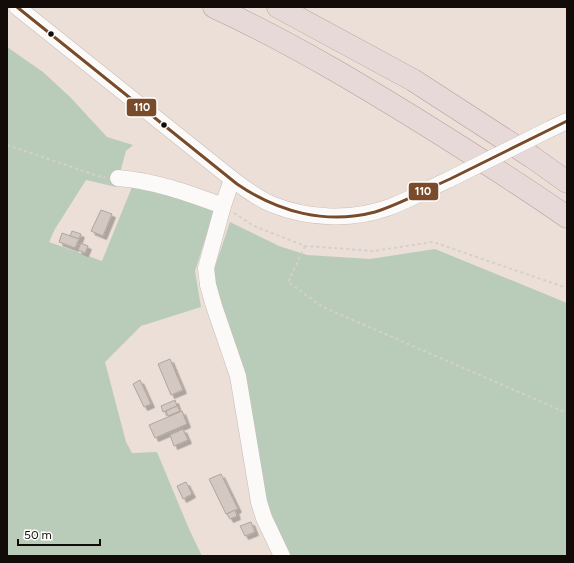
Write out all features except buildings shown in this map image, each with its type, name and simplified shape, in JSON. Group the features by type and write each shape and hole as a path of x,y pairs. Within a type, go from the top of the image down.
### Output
{"highway":[{"path":"214,7 297,49 380,96 534,193 567,216"},
{"path":"278,7 413,80 532,157 567,182"}],"street":[{"path":"17,7 252,194 291,211 347,217 367,214 389,207 450,179 567,121"},
{"path":"118,178 147,182 173,188 222,206"},
{"path":"232,179 222,206 206,268 208,285 238,376 259,502 264,518 282,556"}],"path":[{"path":"7,146 98,176 118,178"},
{"path":"222,206 254,226 305,246 374,251 433,242 567,288"},
{"path":"305,246 288,282 323,307 567,414"}],"green space":[{"path":"7,47 43,72 71,98 107,137 133,145 126,151 116,187 86,180 55,229 49,242 102,261 134,182 167,191 214,211 195,271 201,307 141,326 105,362 126,442 132,453 157,452 189,529 202,556 7,556"},
{"path":"230,222 279,246 307,255 370,259 435,249 567,303 567,556 290,556 273,522 266,501 216,296 213,273"}],"transit line":[{"name":"110","path":"17,7 237,184 269,202 286,209 303,213 339,217 357,216 385,209 450,179 567,121"}]}
